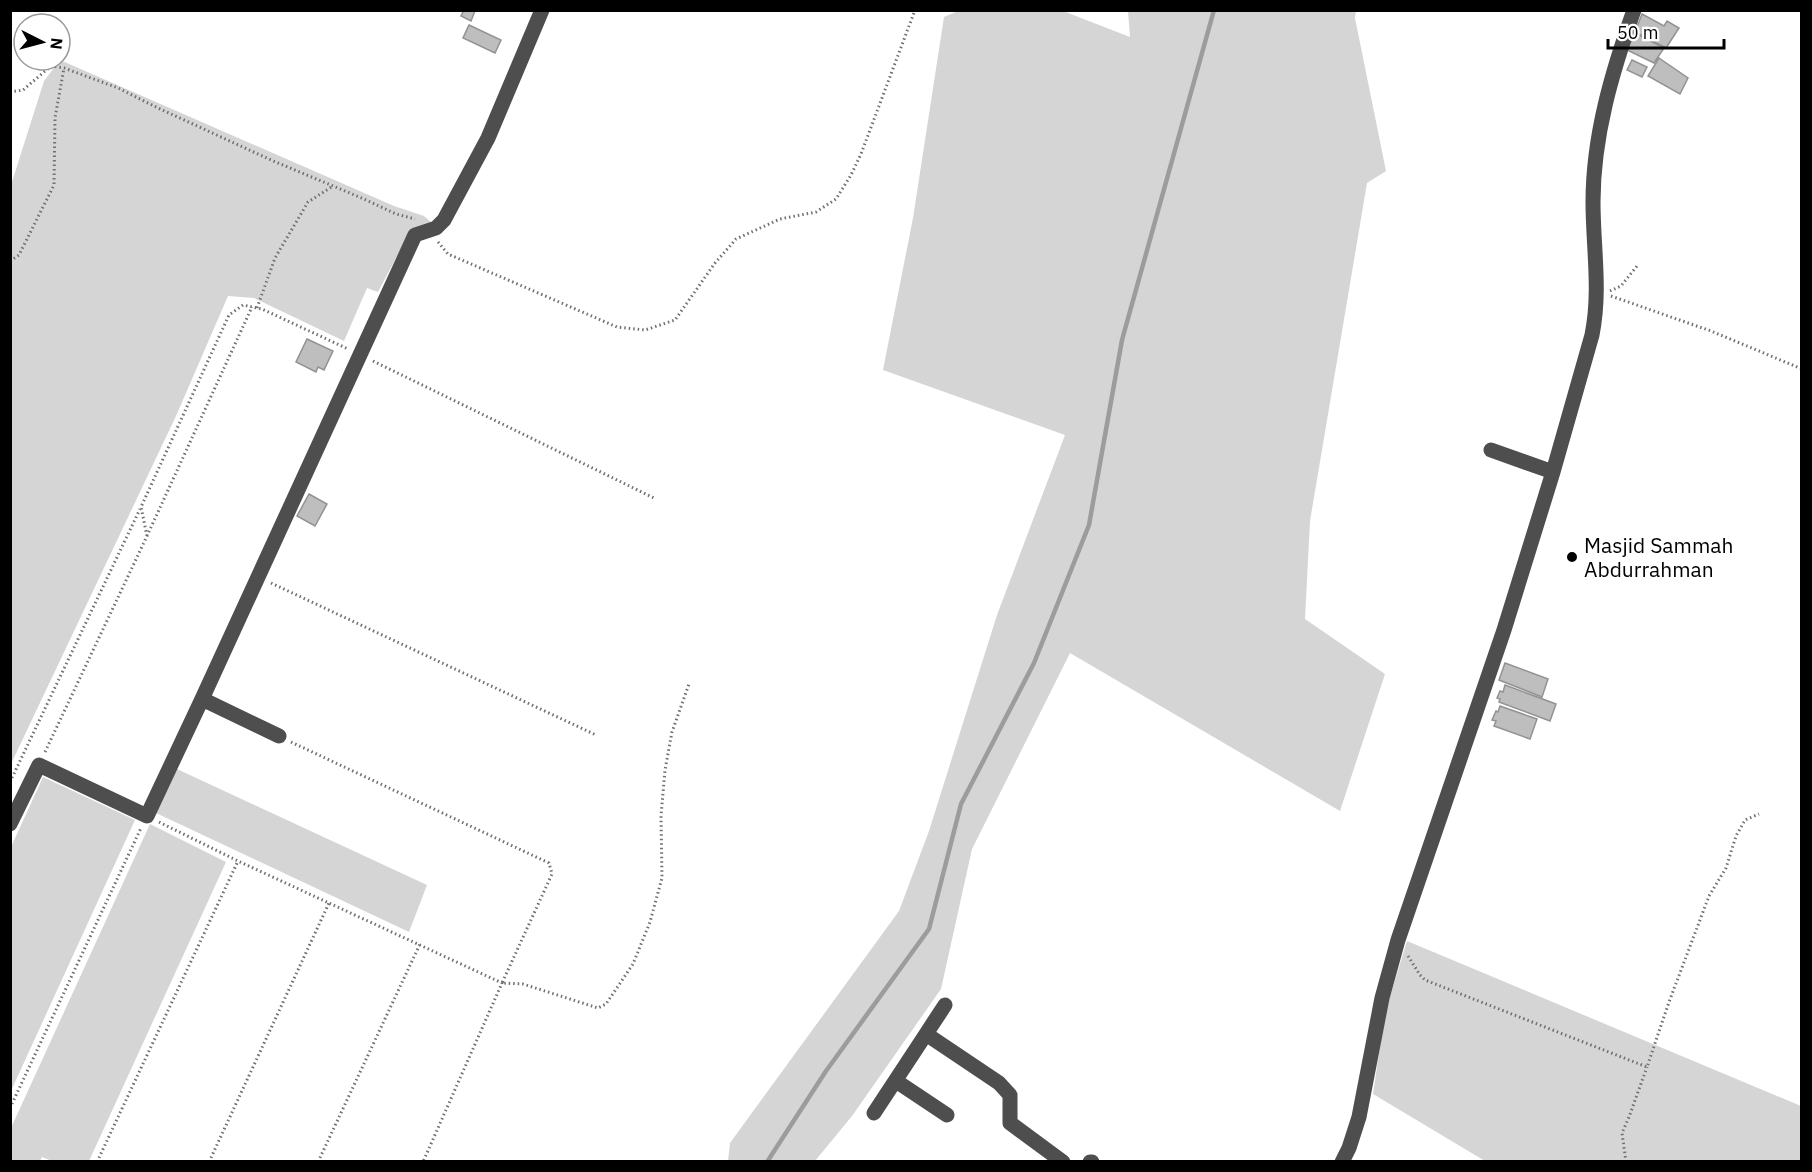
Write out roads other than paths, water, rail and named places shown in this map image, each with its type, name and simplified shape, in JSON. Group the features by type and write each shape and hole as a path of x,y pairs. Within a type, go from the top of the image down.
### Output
{"street":[{"path":"10,824 39,765 147,816 415,235 436,228 444,220 488,138 542,10"},
{"path":"1342,1161 1349,1148 1359,1117 1382,998 1398,940 1504,630 1589,345 1598,292 1593,202 1598,141 1620,49 1634,10"},
{"path":"1491,450 1553,472"},
{"path":"202,699 279,736"},
{"path":"874,1113 945,1005"},
{"path":"926,1034 999,1083 1010,1095 1010,1123 1063,1161"},
{"path":"896,1081 947,1115"}],"waterway":[{"path":"767,1162 826,1071 929,929 961,804 1034,663 1089,525 1122,340 1214,10"}],"place":[{"name":"Masjid Sammah Abdurrahman","path":"1572,557"}]}
